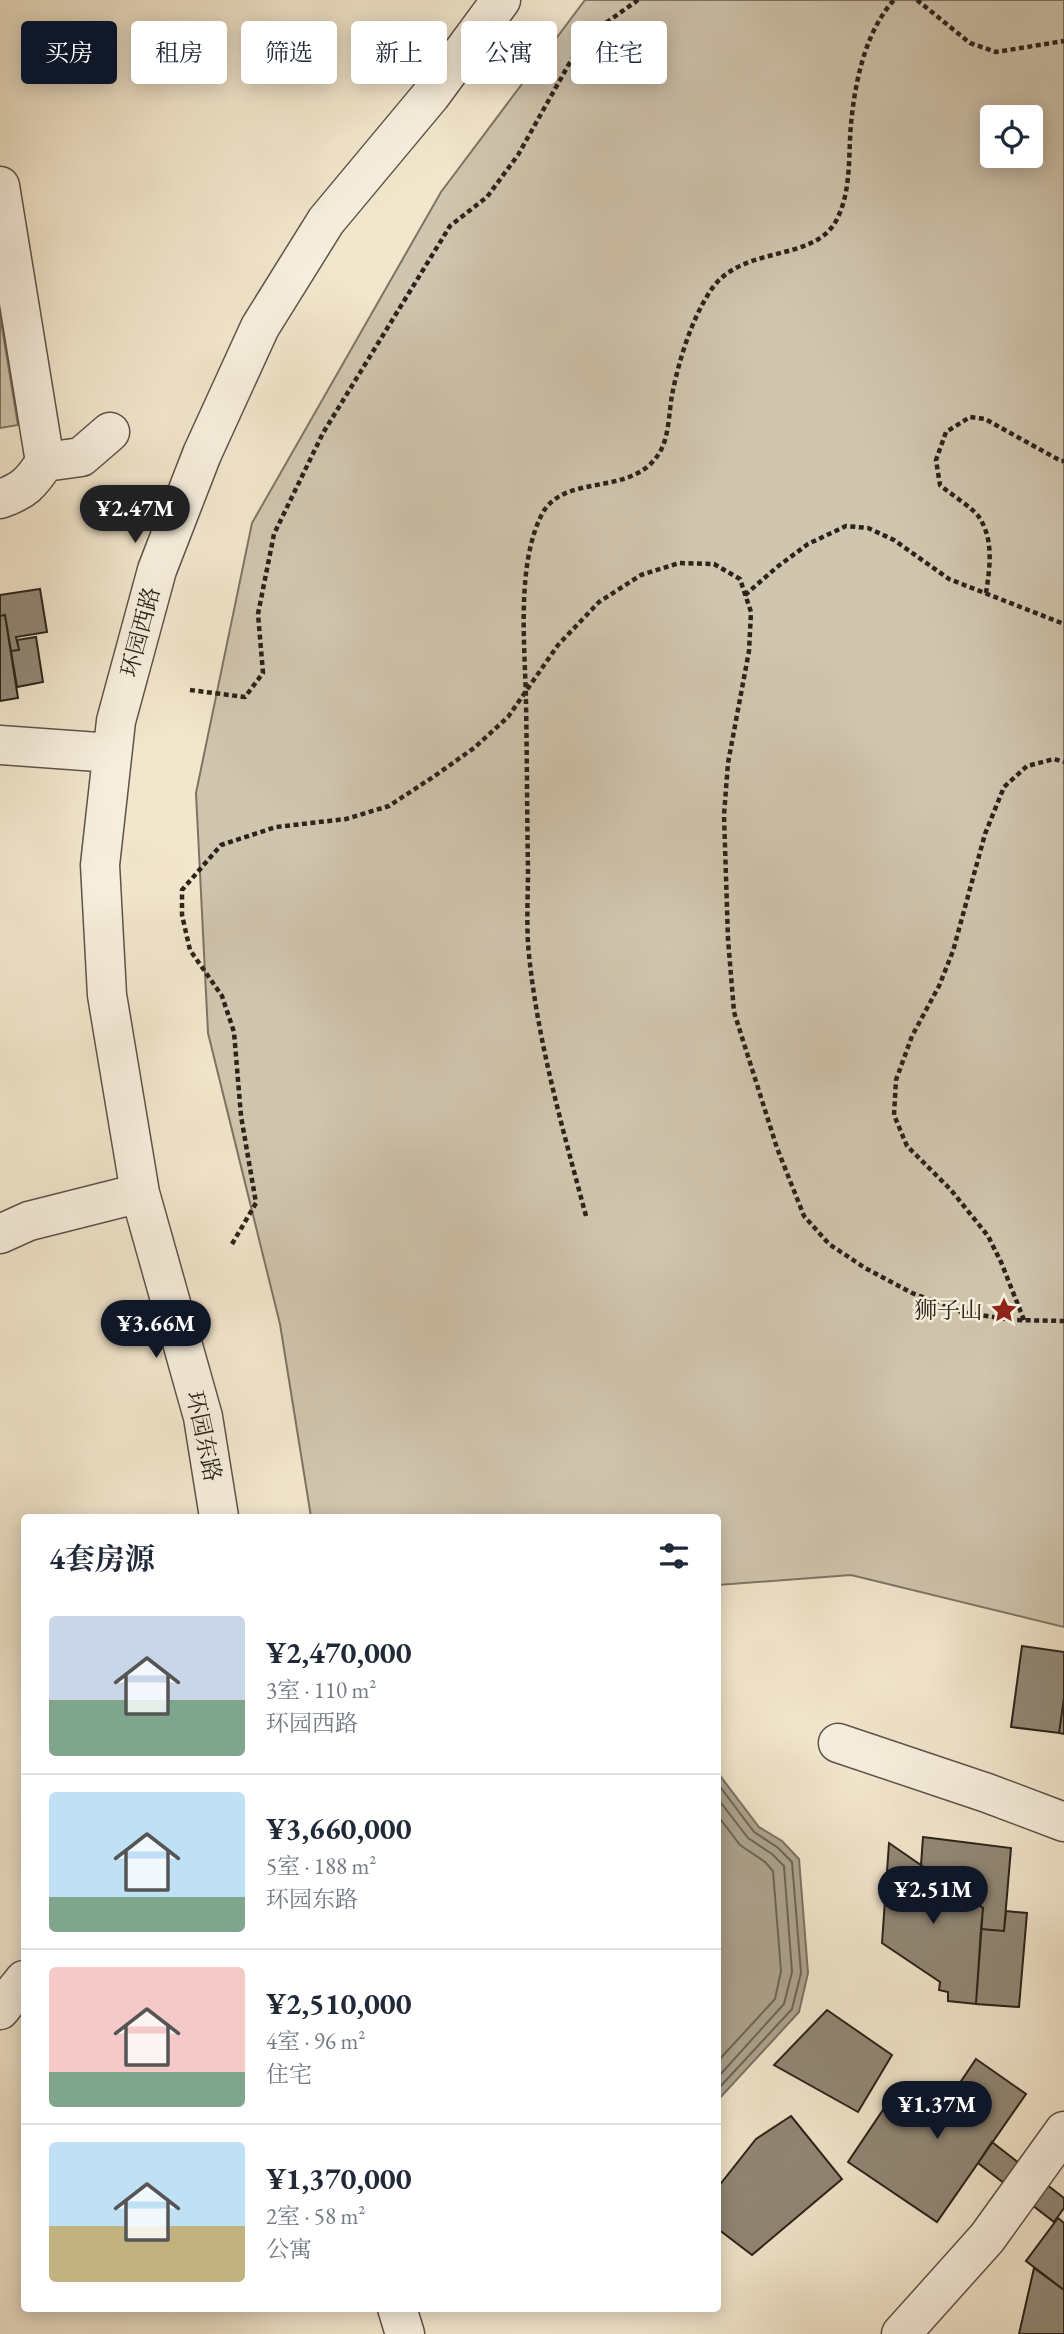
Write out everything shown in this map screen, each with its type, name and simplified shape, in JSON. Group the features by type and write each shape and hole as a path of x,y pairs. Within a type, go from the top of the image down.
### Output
{"street":[{"name":"环园西路","path":"140,1193 107,995 100,865 116,721 157,570 202,454 260,327 327,221 431,95 501,0"},
{"path":"0,186 45,462 30,483 18,493 0,499"},
{"path":"45,462 81,457 110,432"},
{"path":"0,745 112,753"},
{"path":"0,1234 29,1221 140,1193"},
{"name":"环园东路","path":"140,1193 203,1417 219,1514"},
{"path":"838,1743 1064,1822"},
{"path":"0,2010 21,1984"},
{"path":"901,2334 987,2238 1064,2132"},
{"path":"398,2312 405,2334"}],"path":[{"path":"190,690 245,696 263,673 258,614 274,534 323,433 450,226 487,197 518,155 569,64 589,35 638,0"},
{"path":"586,1216 561,1124 538,1018 528,951 524,617 528,552 544,511 562,495 632,477 648,468 662,449 674,385 682,359 695,319 713,288 733,267 790,251 820,239 836,223 849,176 851,124 859,73 876,29 894,0"},
{"path":"917,0 970,43 996,52 1064,41"},
{"path":"986,593 990,540 978,515 940,485 936,460 946,432 970,417 985,419 1064,461"},
{"path":"746,595 808,544 846,526 869,528 894,540 949,579 1064,624"},
{"path":"232,1244 256,1203 241,1116 234,1032 222,996 190,950 182,915 182,890 221,845 276,827 346,819 389,806 474,748 508,717 558,645 599,602 641,575 679,564 714,564 740,579 751,612 749,651 728,763 724,815 728,939 734,1012 778,1148 804,1216 829,1244 865,1268 912,1293 961,1312 1024,1320 1064,1321"},
{"path":"1024,1320 988,1236 951,1191 907,1146 894,1115 900,1069 912,1036 939,986 953,951 985,834 1004,787 1027,766 1054,759 1064,762"}],"shaded area":[{"path":"585,0 1064,0 1064,1627 851,1575 721,1585 721,1514 311,1514 280,1324 208,1033 196,793 252,523 441,192 522,84 557,84 557,37"},
{"path":"0,315 18,425 0,428"}],"water":[{"path":"721,1777 759,1827 782,1841 799,1859 808,1973 799,2012 721,2097"}],"building":[{"path":"40,589 47,632 16,637 19,650 11,651 5,615 0,616 0,595"},
{"path":"5,615 18,698 0,701 0,616"},
{"path":"36,637 43,682 17,687 11,651 19,650 17,640"},
{"path":"1022,1646 1064,1652 1064,1698 1059,1733 1011,1727"},
{"path":"1064,1698 1064,1734 1059,1733"},
{"path":"923,1837 1011,1848 1004,1931 981,1929 983,1908 921,1865"},
{"path":"889,1843 983,1908 976,2004 948,2001 948,1992 939,1990 940,1982 882,1943"},
{"path":"1006,1911 1027,1913 1019,2007 976,2004 981,1929 1004,1931"},
{"path":"827,2010 892,2055 858,2112 774,2065"},
{"path":"976,2059 1026,2094 937,2222 848,2162 893,2095 933,2123"},
{"path":"791,2116 842,2179 752,2255 721,2231 721,2183 756,2139"},
{"path":"992,2142 1064,2198 1064,2208 1054,2222 978,2163"},
{"path":"1058,2218 1064,2223 1064,2290 1026,2261"},
{"path":"1034,2268 1064,2290 1064,2334 1019,2334"}],"place":[{"name":"狮子山","path":"1004,1310"}]}
